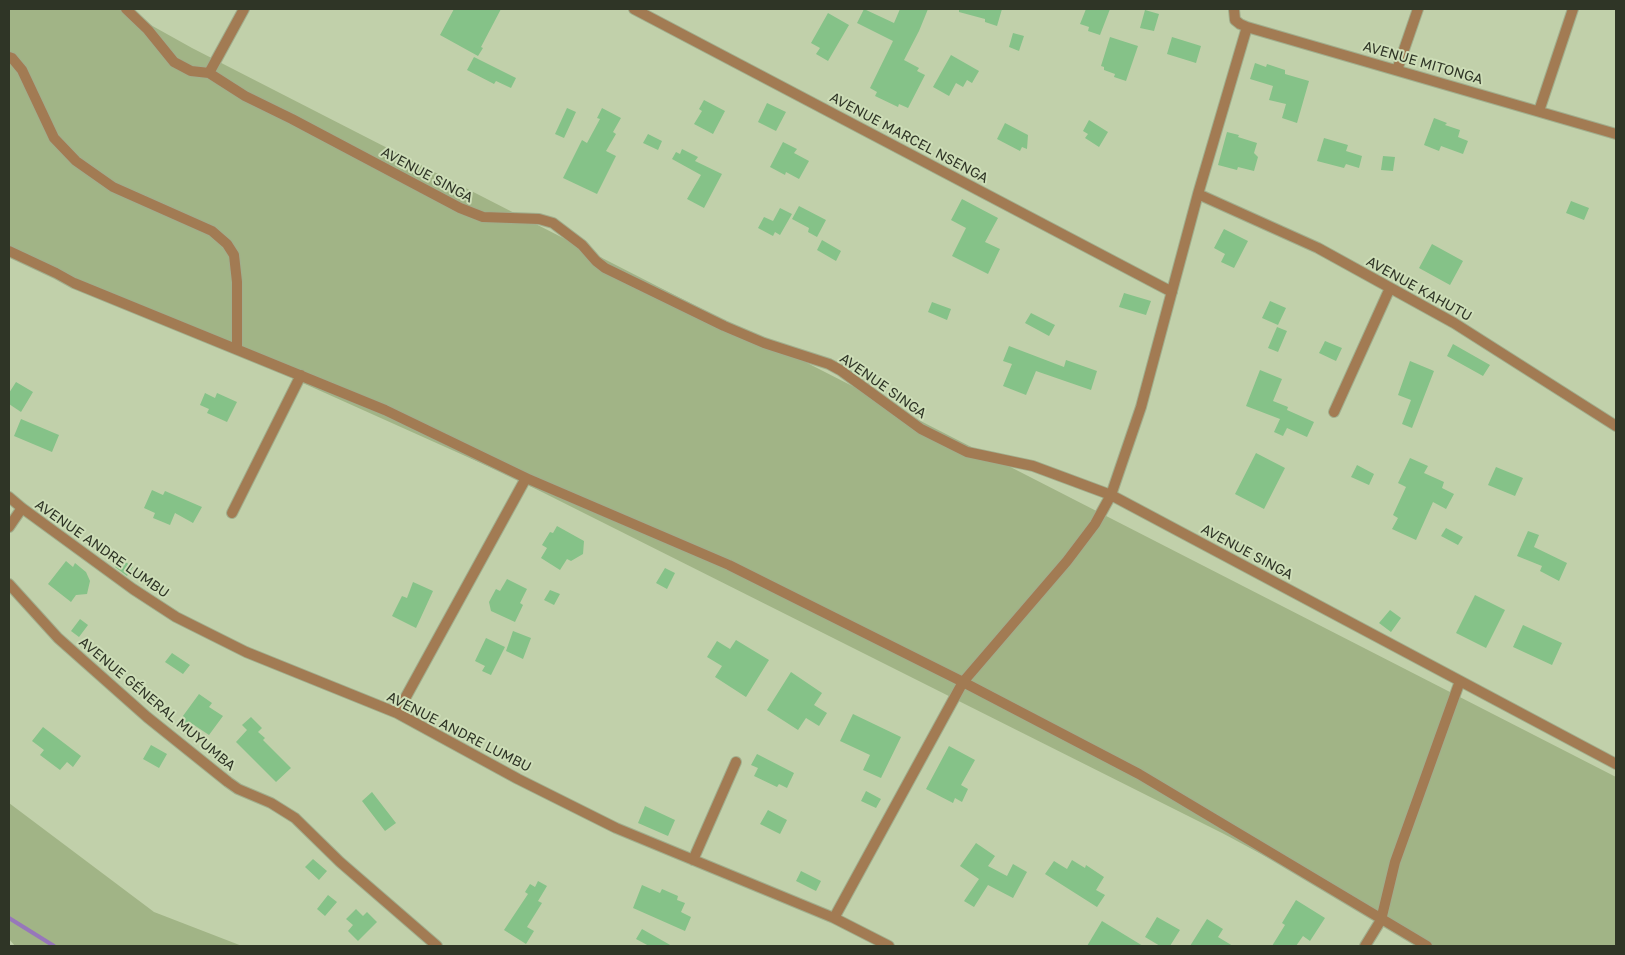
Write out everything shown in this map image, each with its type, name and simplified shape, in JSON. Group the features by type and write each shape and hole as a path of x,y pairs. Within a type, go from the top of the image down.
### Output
{"street":[{"name":"AVENUE SINGA","path":"126,9 148,30 174,62 191,72 209,72 245,96 300,123 471,214 483,217 539,219 553,223 582,245 605,268 732,330 764,343 829,364 922,429 967,452 1033,466 1111,495 1616,764"},
{"path":"209,72 244,9"},
{"name":"AVENUE MARCEL NSENGA","path":"634,9 1172,292"},
{"path":"834,918 963,682 1067,561 1099,518 1111,495 1141,407 1198,194 1247,27 1235,20 1234,9"},
{"path":"1397,70 1418,9"},
{"path":"1539,112 1573,9"},
{"name":"AVENUE MITONGA","path":"1247,27 1616,134"},
{"path":"9,57 22,70 54,138 76,161 113,187 212,231 227,244 234,255 237,282 237,349"},
{"name":"AVENUE KAHUTU","path":"1198,194 1318,248 1454,323 1616,426"},
{"path":"9,251 74,283 385,410 526,478 729,565 963,682 1139,774 1427,946"},
{"path":"1334,412 1390,288"},
{"path":"232,513 301,375"},
{"path":"397,713 526,478"},
{"name":"AVENUE ANDRE LUMBU","path":"9,497 132,589 176,617 246,652 397,713 518,779 608,824 834,918 883,945"},
{"path":"9,527 22,508"},
{"name":"AVENUE GÉNERAL MUYUMBA","path":"9,584 58,638 147,717 228,782 277,806 295,818 340,862 437,946"},
{"path":"1365,946 1381,920 1395,862 1460,681"},
{"path":"693,860 736,762"}],"green space":[{"path":"9,9 122,9 192,48 1616,777 1616,946 1432,946 1224,834 512,477 9,251"},
{"path":"9,803 154,912 242,946 15,946 9,939"}],"building":[{"path":"454,9 501,9 478,56 440,35"},
{"path":"864,9 894,23 900,9 928,9 904,60 919,68 917,71 925,75 908,108 899,104 898,107 875,96 877,92 870,88 893,41 857,23"},
{"path":"959,9 1002,9 997,26 985,22 985,19 959,12"},
{"path":"1086,9 1110,9 1100,35 1088,31 1089,27 1080,24"},
{"path":"1145,10 1159,14 1154,31 1140,28"},
{"path":"828,13 849,25 828,61 816,54 820,48 811,43"},
{"path":"1013,33 1024,36 1019,51 1009,47"},
{"path":"1110,37 1138,46 1126,81 1114,77 1115,74 1104,70 1104,67 1101,66"},
{"path":"1172,37 1201,46 1196,63 1167,54"},
{"path":"951,55 979,71 972,83 967,80 963,87 956,83 949,96 933,87"},
{"path":"474,57 516,78 511,88 496,81 494,84 467,70"},
{"path":"1255,63 1266,67 1267,64 1285,70 1285,74 1309,81 1297,123 1282,118 1286,104 1269,100 1273,86 1250,79"},
{"path":"704,100 725,111 713,134 694,124 702,111 699,109"},
{"path":"767,103 786,112 776,131 758,122"},
{"path":"567,108 576,112 564,138 555,134"},
{"path":"602,108 621,118 613,132 616,134 606,151 616,156 597,194 563,178 582,140 587,143 600,119 597,118"},
{"path":"1434,118 1447,123 1445,125 1460,130 1458,137 1468,141 1463,154 1441,146 1439,151 1424,145"},
{"path":"1089,120 1108,132 1099,147 1085,138 1088,134 1083,131"},
{"path":"1005,123 1028,135 1027,149 1022,147 1020,151 997,139"},
{"path":"1227,132 1257,143 1254,153 1258,157 1254,171 1238,167 1237,170 1218,165"},
{"path":"648,134 662,141 658,150 643,143"},
{"path":"1324,138 1348,145 1346,151 1362,156 1359,168 1346,164 1344,168 1317,161"},
{"path":"783,142 797,149 794,153 809,161 799,179 786,172 785,175 770,167"},
{"path":"682,149 698,157 695,161 722,174 704,208 687,199 701,175 672,159 676,152 680,154"},
{"path":"1383,156 1395,157 1393,171 1381,170"},
{"path":"962,199 998,218 985,242 1000,249 988,274 952,256 966,228 951,220"},
{"path":"1571,201 1589,208 1584,220 1566,213"},
{"path":"799,206 826,220 817,237 808,232 809,228 792,219"},
{"path":"780,208 792,214 780,235 775,232 773,236 758,228 764,217 773,221"},
{"path":"1224,229 1248,241 1234,268 1221,262 1225,254 1214,248"},
{"path":"822,240 841,251 836,261 817,250"},
{"path":"1432,244 1463,261 1450,285 1419,268"},
{"path":"1124,293 1151,301 1146,315 1119,307"},
{"path":"1270,301 1286,308 1278,325 1262,318"},
{"path":"932,302 951,309 947,320 928,312"},
{"path":"1031,313 1055,325 1049,336 1025,323"},
{"path":"1277,327 1287,331 1278,352 1268,348"},
{"path":"1325,341 1342,348 1336,361 1319,353"},
{"path":"1453,344 1490,365 1483,376 1447,356"},
{"path":"1009,346 1064,367 1066,360 1097,371 1091,390 1036,371 1026,395 1003,386 1012,364 1003,361"},
{"path":"1410,361 1434,371 1412,428 1402,424 1411,400 1398,395"},
{"path":"1260,370 1282,379 1273,401 1288,407 1287,410 1314,422 1307,437 1287,428 1283,436 1274,432 1280,419 1246,406"},
{"path":"16,382 33,392 21,412 9,404 9,393"},
{"path":"205,393 215,398 217,393 237,402 227,422 207,413 209,409 200,405"},
{"path":"21,419 59,435 52,452 14,436"},
{"path":"1256,453 1285,468 1264,509 1235,494"},
{"path":"1410,458 1428,466 1424,473 1444,482 1442,488 1454,494 1446,509 1433,502 1416,540 1392,529 1398,518 1393,515 1406,487 1398,483"},
{"path":"1357,465 1374,474 1369,485 1351,477"},
{"path":"1496,467 1523,478 1515,496 1488,485"},
{"path":"152,490 163,495 165,491 202,507 193,523 175,513 170,525 153,518 155,513 144,508"},
{"path":"557,526 584,541 583,554 571,561 567,559 560,570 541,558 547,548 542,545 550,532 553,533"},
{"path":"1446,528 1463,537 1458,545 1441,536"},
{"path":"1528,531 1539,535 1534,547 1567,563 1559,581 1540,571 1542,566 1517,556"},
{"path":"121,559 133,567 127,576 115,567"},
{"path":"66,561 73,567 75,563 86,572 90,581 87,594 76,595 71,602 48,584"},
{"path":"665,568 675,573 667,589 656,583"},
{"path":"507,579 527,589 520,603 523,605 515,622 491,611 489,602 496,589 500,591"},
{"path":"413,582 433,591 416,628 392,616 402,596 407,598"},
{"path":"550,590 560,594 554,605 544,600"},
{"path":"1475,595 1505,610 1486,648 1456,633"},
{"path":"1390,610 1401,618 1391,632 1379,623"},
{"path":"80,619 88,625 79,637 71,631"},
{"path":"1523,625 1562,643 1552,665 1513,647"},
{"path":"513,631 531,638 523,659 506,651"},
{"path":"486,638 505,647 491,675 482,671 485,666 475,661"},
{"path":"736,640 769,660 746,697 715,677 722,666 707,657 717,641 730,649"},
{"path":"172,653 190,665 183,674 165,662"},
{"path":"791,672 822,693 814,705 827,713 819,726 806,718 798,730 767,710"},
{"path":"199,694 212,703 209,707 223,716 209,735 191,723 189,727 180,720"},
{"path":"853,714 901,737 881,778 863,770 870,755 840,741"},
{"path":"251,717 262,728 258,732 265,738 263,740 291,768 276,782 236,742 247,730 242,725"},
{"path":"43,727 81,756 73,767 67,762 60,770 40,755 44,750 32,741"},
{"path":"151,745 167,754 159,768 143,759"},
{"path":"949,746 975,760 961,785 968,789 962,802 955,798 953,803 926,789"},
{"path":"757,754 794,773 787,788 779,784 777,787 754,776 758,768 751,765"},
{"path":"866,791 881,799 876,808 861,801"},
{"path":"372,792 396,823 385,831 362,801"},
{"path":"645,806 675,820 668,836 638,823"},
{"path":"768,810 787,820 780,834 760,824"},
{"path":"976,843 995,856 988,866 1007,876 1013,864 1027,872 1013,898 988,885 974,907 964,901 979,879 960,866"},
{"path":"313,859 327,871 319,880 305,867"},
{"path":"1072,860 1085,868 1086,865 1104,877 1096,890 1105,895 1097,907 1045,874 1054,861 1067,869"},
{"path":"801,871 821,881 816,891 796,881"},
{"path":"538,881 547,886 538,901 542,903 527,927 534,931 526,944 504,930 528,894 525,892 530,884 535,887"},
{"path":"642,885 660,893 662,889 678,896 677,900 685,903 681,912 691,917 685,931 633,908"},
{"path":"328,895 337,902 325,916 317,909"},
{"path":"1296,900 1325,918 1310,941 1303,936 1296,946 1272,946 1285,925 1282,923"},
{"path":"356,909 363,916 367,912 377,922 358,941 348,931 353,925 346,919"},
{"path":"1157,917 1180,930 1170,946 1160,946 1145,937"},
{"path":"1207,919 1223,929 1218,937 1233,946 1190,946"},
{"path":"1102,921 1143,946 1087,946"},
{"path":"642,929 672,946 649,946 636,939"}],"waterway":[{"path":"9,918 54,946"}]}
